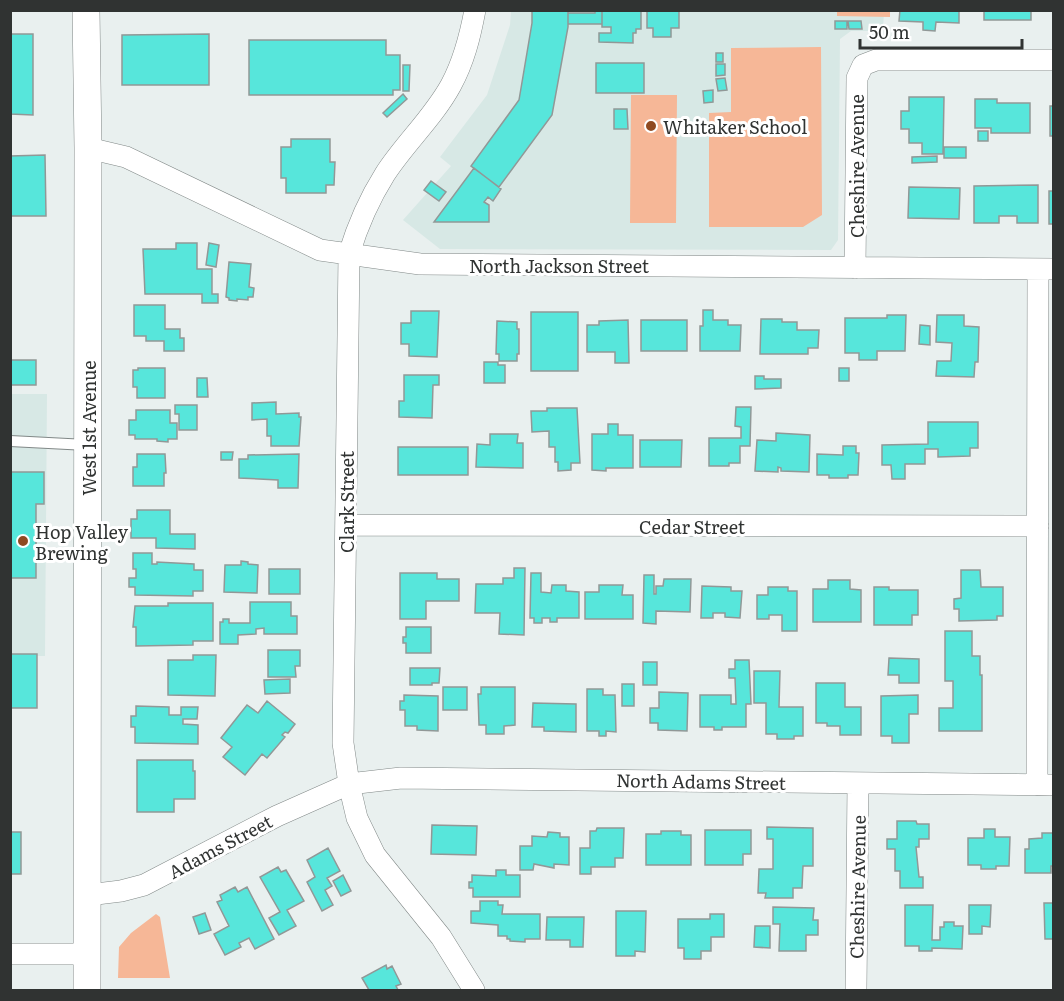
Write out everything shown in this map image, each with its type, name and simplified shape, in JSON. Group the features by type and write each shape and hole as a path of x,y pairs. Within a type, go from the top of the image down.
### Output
{"street":[{"name":"West 1st Avenue","path":"86,10 88,148 87,990"},
{"name":"Clark Street","path":"474,990 441,937 375,855 357,818 343,743 349,254 359,220 386,173 428,122 451,85 469,44 476,10"},
{"name":"Cheshire Avenue","path":"855,268 857,78 863,65 876,60 1053,60"},
{"name":"North Jackson Street","path":"88,148 126,157 321,250 428,264 1046,269"},
{"path":"1045,785 1038,526 1046,269"},
{"name":"Cedar Street","path":"346,525 1038,526"},
{"name":"North Adams Street","path":"349,784 401,778 1045,785"},
{"name":"Cheshire Avenue","path":"856,990 858,783"},
{"name":"Adams Street","path":"88,895 121,891 144,885 277,816 349,784"},
{"path":"10,954 87,954"}],"lane":[{"path":"10,441 88,445"}],"shaded area":[{"name":"Whitaker School","path":"511,11 884,11 883,31 851,31 840,39 838,240 831,250 440,249 403,220 451,166 440,157 487,95 510,25"},
{"path":"837,11 890,11 890,17 837,16"},
{"path":"821,47 822,215 803,227 709,227 709,113 731,112 731,48"},
{"path":"631,95 677,95 676,223 630,223"},
{"path":"11,394 47,394 45,656 11,656"},
{"path":"156,914 160,917 170,978 118,978 119,947 131,933"}],"building":[{"path":"532,10 568,10 568,27 552,115 499,187 471,166 519,100 532,23"},
{"path":"595,10 602,10 602,24 568,24 568,13 595,13"},
{"path":"602,10 641,10 641,29 636,29 636,33 633,33 633,43 599,42 599,33 611,33 611,27 602,27"},
{"path":"647,10 679,10 679,28 671,28 671,37 653,37 653,28 647,28"},
{"path":"900,10 959,10 959,23 936,22 935,31 923,30 923,22 899,21"},
{"path":"984,10 1031,10 1031,20 984,20"},
{"path":"835,21 847,21 847,29 835,29"},
{"path":"848,21 861,21 862,29 849,29"},
{"path":"10,34 33,34 33,115 10,114"},
{"path":"209,34 209,85 122,85 122,35"},
{"path":"249,40 386,40 386,55 400,55 400,90 393,90 393,95 249,95"},
{"path":"716,53 723,53 723,62 716,62"},
{"path":"596,63 644,63 644,93 596,93"},
{"path":"716,64 725,64 725,75 716,76"},
{"path":"403,65 410,65 409,91 403,91"},
{"path":"725,78 727,90 718,91 716,79"},
{"path":"713,90 713,102 704,103 703,91"},
{"path":"403,94 407,99 387,117 383,113"},
{"path":"909,97 944,97 943,154 922,154 922,143 909,143 909,129 901,129 901,111 909,111"},
{"path":"975,99 997,99 997,103 1030,103 1030,133 991,133 991,128 975,128"},
{"path":"1050,106 1054,106 1054,136 1050,136"},
{"path":"614,109 627,109 628,129 614,129"},
{"path":"978,131 988,131 988,141 978,141"},
{"path":"291,139 330,139 330,162 335,162 334,185 326,185 326,193 286,193 286,178 281,178 281,147 291,147"},
{"path":"944,147 966,147 966,158 944,158"},
{"path":"45,155 46,216 10,216 10,156"},
{"path":"937,156 937,162 912,163 912,157"},
{"path":"474,168 501,189 493,201 488,197 484,202 489,205 489,222 434,222"},
{"path":"431,181 446,192 439,201 424,190"},
{"path":"1038,185 1038,223 1017,223 1017,216 999,216 999,223 974,223 974,186"},
{"path":"909,187 960,188 959,219 908,218"},
{"path":"1049,191 1054,191 1054,224 1049,224"},
{"path":"176,243 197,243 197,269 212,269 212,294 218,294 218,303 202,303 202,294 145,294 143,249 176,249"},
{"path":"209,243 219,245 216,267 206,265"},
{"path":"229,262 251,264 249,287 254,288 253,297 248,297 248,300 229,300 226,297"},
{"path":"134,305 165,305 165,329 180,329 180,338 184,338 184,351 164,351 164,341 146,341 146,336 134,336"},
{"path":"703,310 713,310 713,320 728,320 728,325 741,325 740,351 700,351 700,326 703,326"},
{"path":"411,311 439,311 437,357 409,356 409,344 401,344 401,323 411,323"},
{"path":"531,312 578,312 578,371 531,371"},
{"path":"887,315 906,315 905,351 877,351 877,360 859,360 859,353 845,353 845,318 887,318"},
{"path":"937,315 964,315 964,326 979,327 978,362 975,362 974,377 936,376 937,361 951,361 952,343 936,342"},
{"path":"761,319 797,322 797,330 819,330 818,348 808,348 808,354 760,354"},
{"path":"628,320 629,363 615,363 615,352 587,352 587,325 599,325 599,321"},
{"path":"641,320 687,320 687,351 641,351"},
{"path":"497,321 517,322 519,354 517,354 517,361 499,361 499,354 496,354"},
{"path":"920,325 930,326 930,345 919,344"},
{"path":"10,360 36,360 36,385 10,385"},
{"path":"484,362 498,362 498,365 505,365 505,383 484,383"},
{"path":"138,368 165,368 165,398 137,398 137,387 133,387 133,370 138,370"},
{"path":"839,368 849,368 849,381 839,381"},
{"path":"404,375 439,375 439,385 433,385 432,418 399,417 399,401 404,401"},
{"path":"755,376 764,376 764,379 781,379 781,388 755,389"},
{"path":"197,378 207,378 208,397 197,397"},
{"path":"276,402 276,414 299,413 301,417 299,446 271,446 271,436 267,436 267,419 252,420 252,403"},
{"path":"175,405 197,405 197,430 179,430 179,414 175,414"},
{"path":"736,407 751,407 750,446 740,446 740,463 729,463 729,466 709,466 709,438 741,438 741,427 735,426"},
{"path":"547,408 577,408 580,463 571,463 571,470 558,471 558,462 555,462 555,447 549,447 549,431 532,432 531,411 547,411"},
{"path":"136,410 170,410 170,423 177,423 177,439 168,439 168,442 157,441 157,439 135,439 135,435 129,435 129,420 136,420"},
{"path":"928,422 978,422 978,448 970,448 970,456 938,457 938,449 925,449 925,464 905,464 905,479 892,479 891,465 882,465 882,445 928,444"},
{"path":"608,424 618,424 618,435 633,435 633,468 592,470 592,434 608,434"},
{"path":"776,433 810,435 809,472 781,471 778,467 778,472 755,471 757,440 776,441"},
{"path":"490,434 518,434 517,443 523,443 523,468 476,467 477,444 490,445"},
{"path":"640,440 682,440 681,467 640,467"},
{"path":"843,446 856,446 856,453 859,453 858,475 848,475 848,478 829,478 829,475 817,475 817,454 843,455"},
{"path":"398,447 468,447 468,475 398,475"},
{"path":"221,452 233,452 232,460 221,460"},
{"path":"137,454 165,454 164,486 133,486 133,467 137,467"},
{"path":"299,454 298,488 278,488 278,480 239,478 239,459 248,459 248,455"},
{"name":"Hop Valley Brewing","path":"10,472 44,472 44,504 36,504 36,578 10,578"},
{"path":"137,510 170,510 170,534 195,534 195,549 156,548 156,538 131,538 131,519 137,519"},
{"path":"133,553 152,553 152,564 157,564 157,562 194,564 194,570 203,570 203,591 193,591 193,596 135,595 135,587 129,587 129,578 136,578 136,569 133,569"},
{"path":"241,561 258,565 257,593 224,592 225,565 241,565"},
{"path":"514,568 525,568 524,635 499,634 500,613 475,613 476,584 503,584 503,578 514,578"},
{"path":"269,569 300,569 300,594 269,594"},
{"path":"961,570 980,570 981,587 1003,587 1003,616 997,616 997,620 959,621 959,609 954,609 954,599 961,598"},
{"path":"400,573 437,573 437,579 459,579 459,601 426,601 426,619 400,619"},
{"path":"531,573 541,573 541,592 551,593 552,585 566,585 566,591 579,592 579,618 557,618 557,622 550,622 550,618 542,618 542,623 534,623 534,618 530,618"},
{"path":"644,575 654,575 654,594 656,594 656,586 663,586 664,579 691,579 690,612 656,611 656,624 643,623"},
{"path":"828,580 850,580 850,589 861,590 861,622 813,622 813,589 828,589"},
{"path":"599,585 623,585 622,595 633,595 633,619 585,619 585,592 599,592"},
{"path":"702,586 731,587 731,591 742,591 740,618 725,617 725,613 713,613 713,618 701,618"},
{"path":"768,587 788,587 788,591 797,591 797,631 782,631 782,615 769,615 769,619 757,619 757,595 768,595"},
{"path":"874,587 889,587 889,590 918,590 918,615 912,615 912,625 874,625"},
{"path":"250,602 291,602 291,616 297,616 297,634 264,634 264,628 256,629 256,634 238,635 238,644 220,644 220,622 223,622 223,619 229,619 229,623 250,623"},
{"path":"168,603 213,603 213,641 193,641 193,645 136,646 136,627 133,627 135,606 168,606"},
{"path":"406,627 431,627 431,653 406,653 406,643 403,643 403,637 406,637"},
{"path":"945,631 972,631 972,656 980,656 980,675 982,675 982,731 939,731 939,708 953,708 953,681 945,681"},
{"path":"268,650 300,650 300,666 295,666 296,677 268,677"},
{"path":"10,654 37,654 37,708 10,708"},
{"path":"193,655 216,655 215,696 168,695 168,660 193,660"},
{"path":"889,658 919,659 919,683 899,683 899,675 888,675"},
{"path":"735,660 749,660 751,704 746,704 746,727 722,727 722,730 714,730 714,727 700,727 700,695 731,695 731,704 736,704 735,678 729,678 729,669 735,669"},
{"path":"643,662 657,662 657,685 643,685"},
{"path":"410,668 440,668 439,683 410,685"},
{"path":"754,671 780,671 779,707 803,707 803,736 794,736 794,739 777,739 777,734 766,734 766,703 754,703"},
{"path":"290,679 290,693 265,694 264,680"},
{"path":"816,683 845,683 845,707 861,707 861,735 840,735 840,726 816,723"},
{"path":"622,684 634,684 634,706 622,706"},
{"path":"443,687 467,687 467,710 443,710"},
{"path":"481,687 515,687 515,725 504,726 504,734 486,734 486,725 479,725 478,694 481,694"},
{"path":"587,689 603,689 603,695 615,695 616,732 606,731 606,736 599,736 599,731 587,731"},
{"path":"659,692 688,693 687,731 658,730 658,723 650,723 650,708 659,708"},
{"path":"404,695 438,696 438,731 417,730 417,726 405,726 405,710 400,710 400,701 404,701"},
{"path":"918,695 918,714 909,714 909,743 892,743 892,736 881,736 881,696"},
{"path":"267,701 295,724 288,733 285,732 282,735 285,737 267,758 262,754 245,775 223,757 232,747 221,738 247,705 258,713"},
{"path":"533,703 576,704 576,732 544,731 544,727 532,727"},
{"path":"136,706 169,707 169,715 181,715 181,707 198,707 197,719 183,719 183,724 198,725 198,744 135,743 135,727 131,727 131,716 136,716"},
{"path":"137,760 193,760 195,799 174,799 174,812 137,812"},
{"path":"897,821 929,824 929,839 919,839 919,847 916,847 919,877 923,877 923,888 900,888 900,871 895,871 895,849 887,849 887,839 897,839"},
{"path":"432,825 477,826 476,855 431,854"},
{"path":"767,827 813,828 813,866 803,866 802,888 793,888 793,898 765,898 766,893 758,893 759,869 773,869 773,839 767,839"},
{"path":"597,828 624,828 623,858 615,858 615,867 591,867 591,874 580,874 580,848 590,848 590,831 596,831"},
{"path":"984,829 995,829 995,837 1010,837 1009,866 981,869 981,865 968,865 968,838 984,838"},
{"path":"705,830 751,830 751,854 743,854 743,865 705,865"},
{"path":"661,831 681,831 681,835 691,835 691,865 646,865 646,834 661,834"},
{"path":"10,832 21,832 21,874 10,874"},
{"path":"548,832 560,833 560,837 569,837 569,865 554,864 554,868 534,864 533,870 520,870 520,846 532,846 532,836 547,837"},
{"path":"1042,833 1054,833 1054,866 1051,866 1051,873 1025,873 1025,849 1029,849 1029,839 1042,838"},
{"path":"328,848 340,871 327,878 332,886 325,890 333,905 322,911 307,882 315,877 307,860"},
{"path":"278,867 281,872 286,870 304,901 287,910 296,926 279,935 269,918 280,912 260,877"},
{"path":"496,870 506,870 506,875 520,875 520,897 473,897 473,888 469,888 472,875 496,876"},
{"path":"343,875 351,891 341,896 333,881"},
{"path":"235,887 238,892 247,887 274,939 255,949 249,938 239,943 241,947 225,955 214,934 229,926 217,902 222,900 220,895"},
{"path":"480,901 498,901 498,905 503,905 502,914 540,914 540,939 525,939 525,942 510,941 507,936 498,936 498,925 471,923 471,911 480,911"},
{"path":"1044,903 1054,903 1054,939 1045,939"},
{"path":"905,905 933,905 932,940 940,940 940,927 944,927 944,922 954,922 954,926 963,926 962,949 932,948 932,951 919,951 919,946 905,946"},
{"path":"969,905 991,905 990,927 982,926 982,934 969,934"},
{"path":"773,907 814,908 813,920 818,920 818,935 806,935 806,951 779,951 780,924 773,924"},
{"path":"616,911 646,911 645,952 635,951 635,956 616,956"},
{"path":"205,913 211,930 199,934 193,917"},
{"path":"710,914 724,914 724,937 711,937 711,951 701,951 701,959 684,959 684,948 678,948 678,919 710,919"},
{"path":"547,917 584,917 583,947 570,947 570,940 546,940"},
{"path":"755,926 770,926 770,948 754,947"},
{"path":"386,965 387,969 392,966 401,984 396,986 398,990 369,990 362,978"}],"place":[{"name":"Whitaker School","path":"651,126"},
{"name":"Hop Valley Brewing","path":"23,541"}]}
